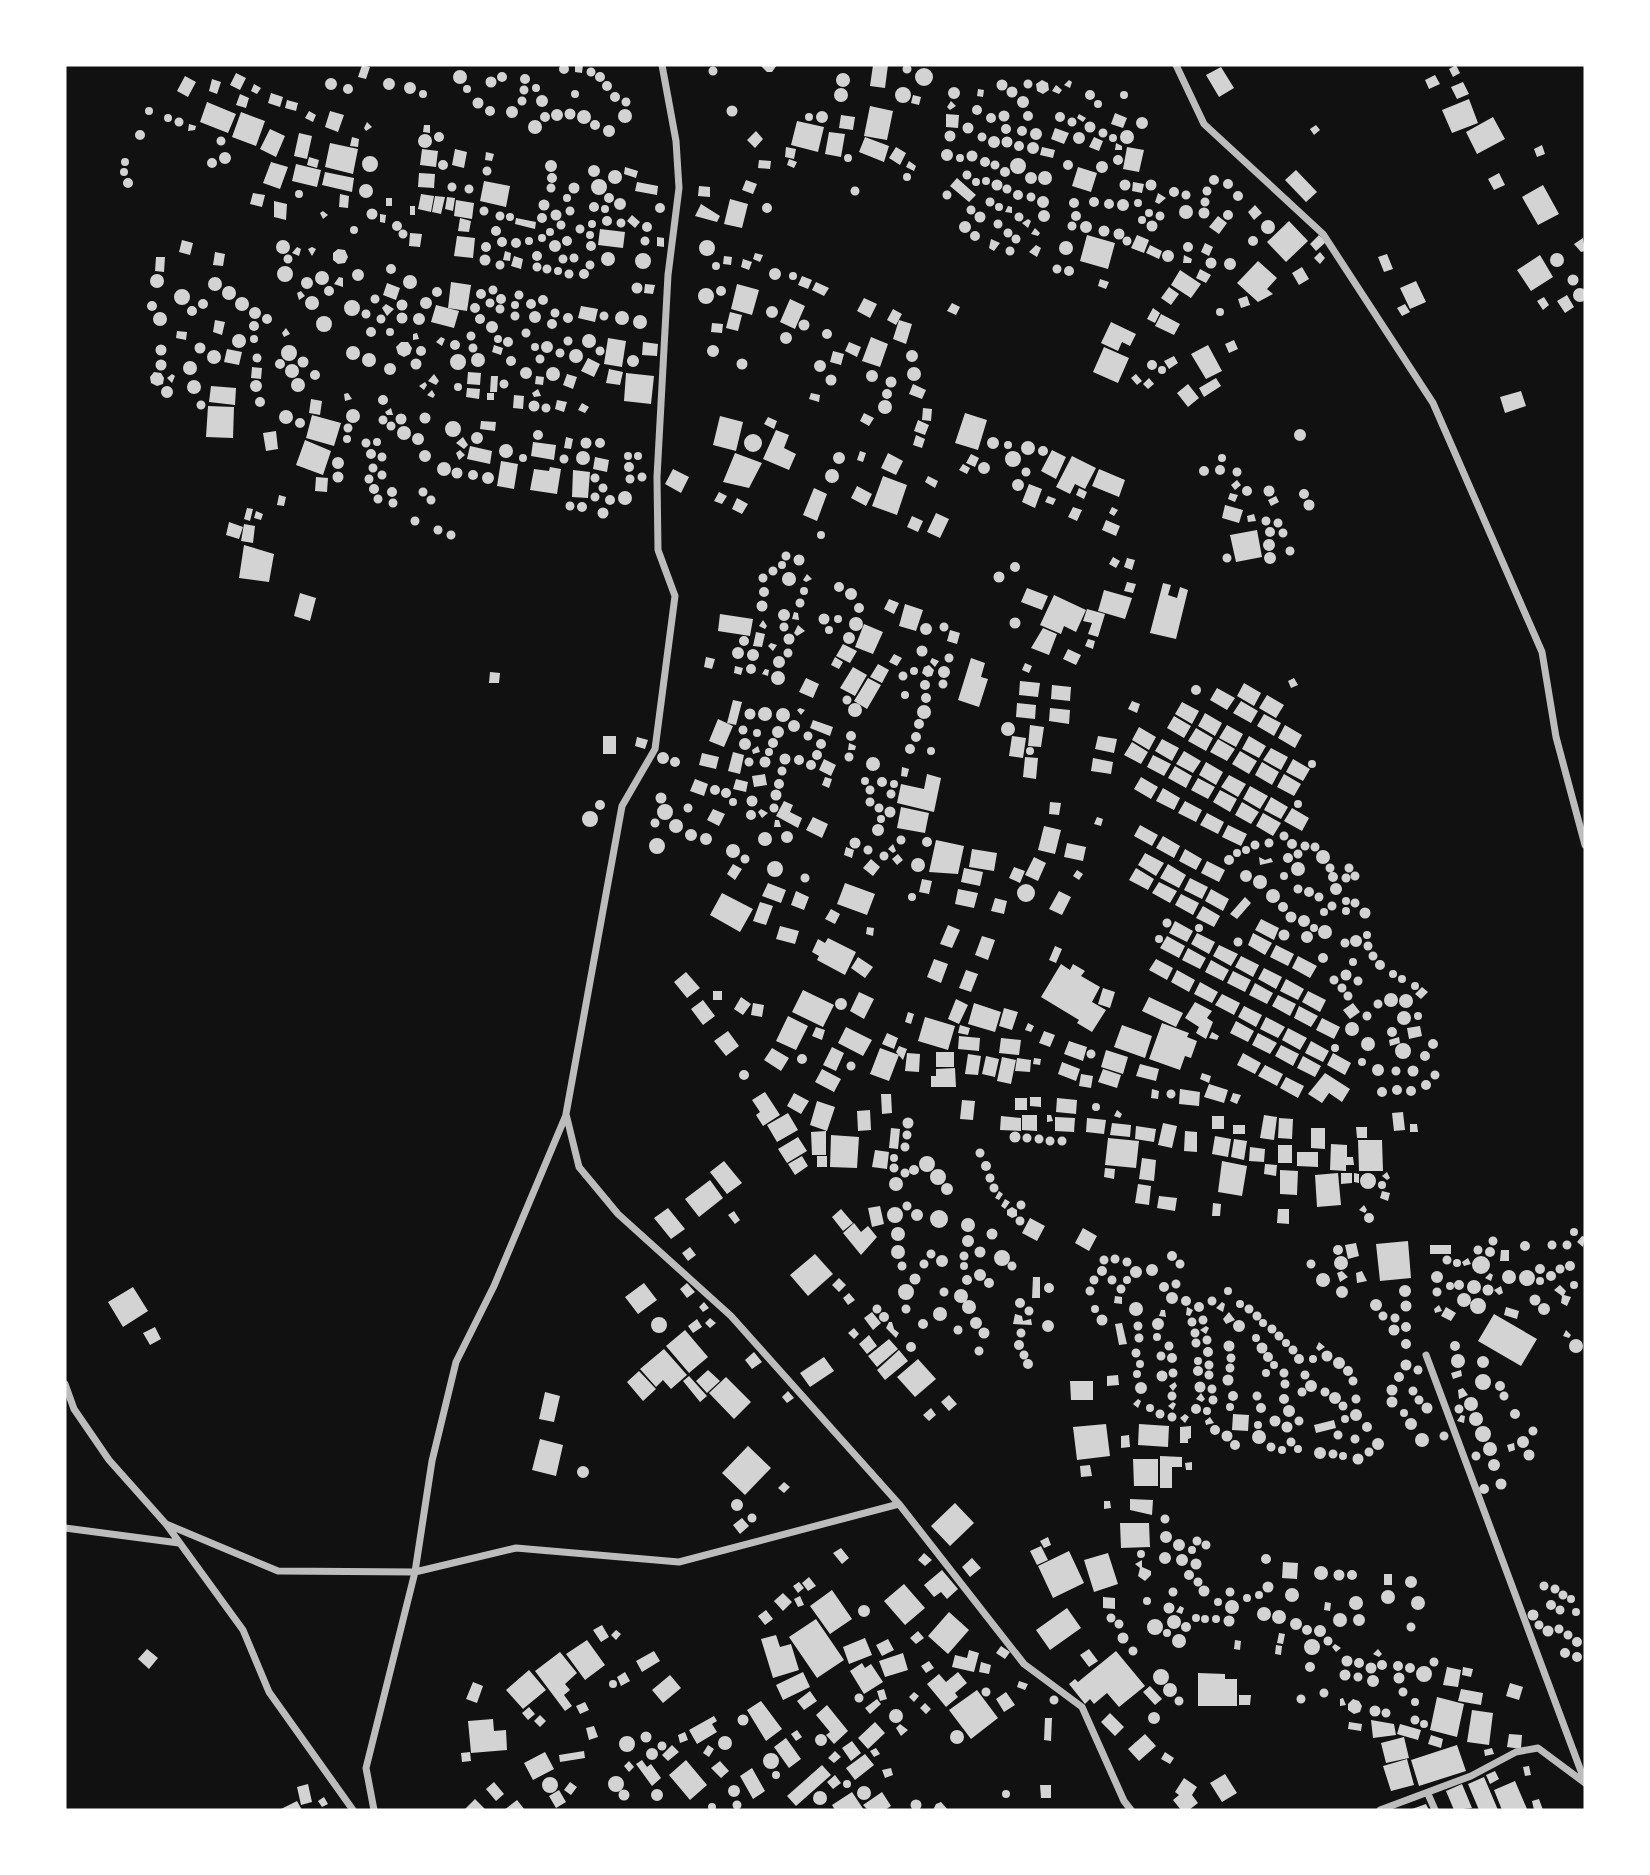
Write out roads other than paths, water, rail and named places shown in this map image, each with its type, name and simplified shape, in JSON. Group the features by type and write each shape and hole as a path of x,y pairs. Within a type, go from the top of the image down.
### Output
{"street":[{"path":"373,1810 366,1768 415,1572 432,1461 456,1362 494,1286 566,1114 622,806 655,749 675,596 657,550 657,477 668,275 679,188 679,164 662,65"},
{"path":"1176,65 1204,124 1323,234 1433,403 1542,652 1556,737 1585,845"},
{"path":"566,1114 579,1167 618,1214 732,1316 899,1504 1024,1664 1082,1707 1124,1801 1131,1810"},
{"path":"1426,1355 1585,1782"},
{"path":"65,1384 75,1409 109,1460 166,1524 243,1630 269,1692 353,1810"},
{"path":"166,1524 278,1570 415,1572 516,1548 679,1562 899,1504"},
{"path":"65,1528 179,1543"},
{"path":"1380,1810 1428,1794 1516,1752 1538,1748 1585,1782"},
{"path":"1428,1794 1435,1810"}]}
